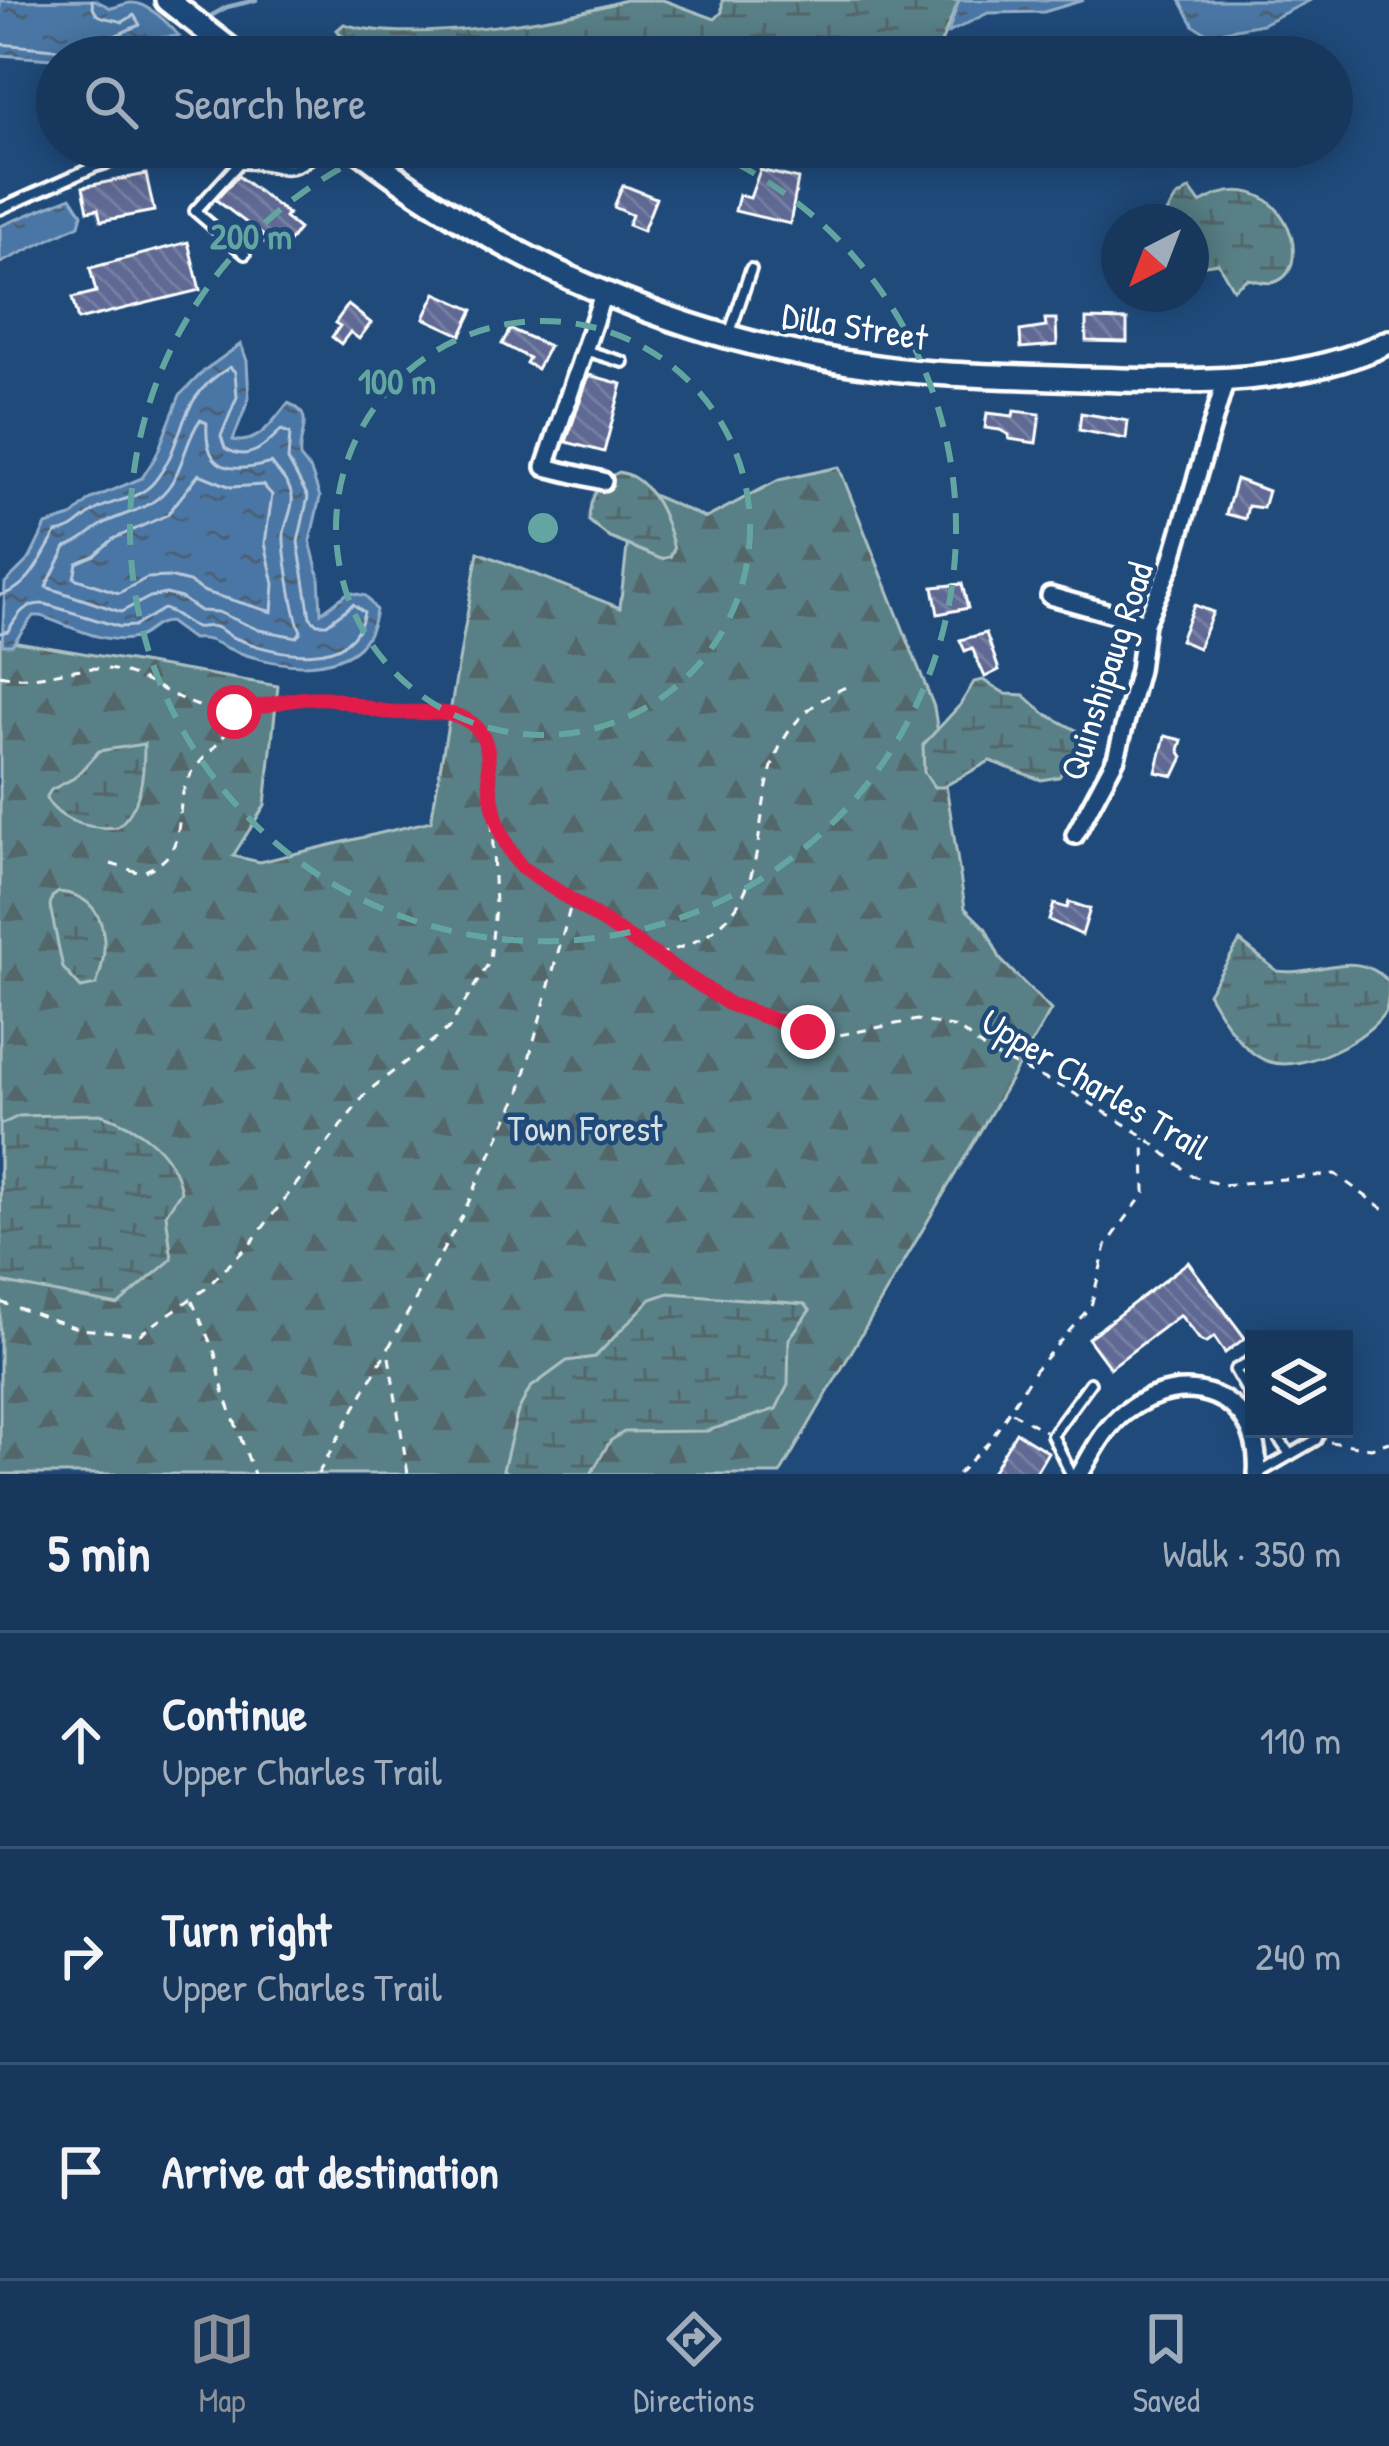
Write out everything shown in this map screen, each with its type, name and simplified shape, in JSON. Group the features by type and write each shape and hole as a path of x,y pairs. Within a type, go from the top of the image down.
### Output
{"main road":[{"path":"176,7 213,36"},
{"name":"Dilla Street","path":"385,168 472,229 603,294 728,336 883,368 1225,382 1351,359 1389,342"}],"street":[{"path":"603,294 545,467 603,481"},
{"name":"Quinshipaug Road","path":"1075,836 1116,758 1139,670 1145,622 1172,564 1225,382"},
{"path":"1050,596 1145,622"},
{"path":"1076,1474 1116,1419 1154,1397 1198,1390 1245,1404"},
{"path":"1255,1438 1258,1474"}],"lane":[{"path":"0,209 96,168"},
{"path":"234,168 195,211 245,254"},
{"path":"728,336 751,269"},
{"path":"582,350 623,362"},
{"path":"1245,1364 1235,1370 1245,1395"},
{"path":"1076,1474 1052,1435 1090,1383"},
{"path":"1278,1438 1289,1454"},
{"path":"1258,1474 1310,1438"}],"path":[{"name":"Upper Charles Trail","path":"0,675 26,680 85,668 113,669 181,702 234,712 295,699 330,698 385,712 427,711 463,718 479,730 486,745 492,810 502,842 521,867 729,1004 829,1037 917,1020 958,1028 989,1052 1067,1089 1144,1136 1192,1176 1222,1185 1335,1174 1389,1213"},
{"path":"656,956 704,938 730,913 754,870 767,774 783,734 830,693 853,684"},
{"path":"112,864 140,873 162,863 174,847 183,791 198,760 229,734 234,712"},
{"path":"0,1302 80,1329 140,1334 191,1298 251,1243 367,1092 449,1028 490,961 492,810"},
{"path":"318,1474 462,1216 520,1092 572,899"},
{"path":"958,1474 990,1441 1035,1370 1091,1306 1106,1246 1145,1192 1144,1136"},
{"path":"191,1298 254,1474"},
{"path":"388,1352 408,1474"},
{"path":"1009,1411 1052,1435"},
{"path":"1327,1438 1348,1448 1389,1442"}],"green space":[{"path":"625,0 663,0 715,19 722,12 722,0 959,0 944,36 342,36 337,30 344,24 371,30 443,31"},
{"path":"1190,189 1200,203 1228,192 1252,193 1270,203 1292,238 1288,273 1272,283 1247,279 1233,289 1218,263 1209,264 1209,204 1172,204"},
{"name":"Town Forest","path":"839,467 934,707 965,908 986,929 1001,960 1051,1010 780,1474 0,1474 0,639 278,686 265,805 233,856 260,862 431,821 478,552 620,608 634,487 706,518 779,480"},
{"path":"619,472 641,482 657,502 674,549 670,557 661,559 610,538 589,521 596,491"},
{"path":"983,680 1006,694 1024,695 1044,713 1076,730 1079,747 1059,777 1041,780 990,761 943,787 934,787 924,772 923,745 974,682"},
{"path":"144,744 137,800 117,827 77,823 46,798 51,790 74,778 99,751"},
{"path":"59,892 88,903 102,926 103,956 96,985 81,988 63,968 50,906"},
{"path":"1240,941 1277,971 1350,964 1376,971 1389,982 1386,1010 1351,1042 1317,1058 1284,1064 1260,1058 1233,1033 1208,993"},
{"path":"100,1114 152,1142 177,1177 181,1191 166,1214 172,1259 118,1305 1,1282 0,1125 19,1116"},
{"path":"669,1293 805,1304 810,1310 789,1339 788,1385 776,1409 707,1431 624,1432 610,1441 591,1474 511,1474 503,1470 518,1411 530,1388 567,1361 595,1357 651,1299"}],"water":[{"path":"95,0 111,8 137,3 179,36 36,36 36,58 0,55 0,1"},
{"path":"959,0 1084,0 1044,12 988,13 948,33"},
{"path":"1180,0 1311,0 1262,24 1209,34 1194,26"},
{"path":"71,197 82,214 79,225 0,263 0,226"},
{"path":"241,344 249,398 233,440 257,436 288,403 302,413 300,457 320,497 310,541 321,613 349,592 366,596 376,610 364,641 338,659 296,665 192,639 169,622 124,640 33,616 12,645 2,645 5,583 30,558 46,525 71,517 91,499 142,478 180,395"}],"building":[{"path":"760,170 798,179 790,224 735,211 739,195 750,198"},
{"path":"146,174 154,211 101,221 98,209 88,211 83,187"},
{"path":"238,176 288,214 285,218 299,229 280,254 265,243 268,239 216,200"},
{"path":"623,185 656,198 643,231 628,225 632,215 614,207"},
{"path":"188,242 200,290 78,320 72,298 96,292 90,268"},
{"path":"436,293 473,310 461,335 424,318"},
{"path":"348,305 371,323 359,339 350,332 341,344 332,337"},
{"path":"1045,319 1056,319 1057,345 1021,348 1020,331 1046,327"},
{"path":"1086,319 1127,320 1127,342 1086,341"},
{"path":"510,329 549,346 537,369 526,363 529,358 502,344"},
{"path":"589,375 622,384 604,452 566,442"},
{"path":"1014,411 1040,414 1036,443 1009,439 1000,430 985,428 987,413 1013,416"},
{"path":"1081,413 1128,421 1126,439 1079,430"},
{"path":"1236,479 1268,491 1263,508 1248,506 1245,519 1226,514"},
{"path":"962,584 968,608 938,614 933,587"},
{"path":"1194,605 1213,612 1198,648 1180,640"},
{"path":"986,633 999,670 985,677 972,648 965,651 960,640"},
{"path":"1165,736 1182,740 1183,757 1174,776 1156,772"},
{"path":"1069,902 1090,909 1082,935 1049,920 1054,904 1067,908"},
{"path":"1188,1262 1245,1338 1225,1353 1214,1337 1206,1343 1200,1340 1180,1315 1110,1368 1088,1338"},
{"path":"1016,1432 1048,1452 1035,1474 991,1474"}],"waterway":[{"path":"205,19 256,0"}],"route":[{"path":"234,712 295,699 330,698 385,712 427,711 463,718 479,730 486,745 492,810 502,842 521,867 729,1004 808,1032"}]}
